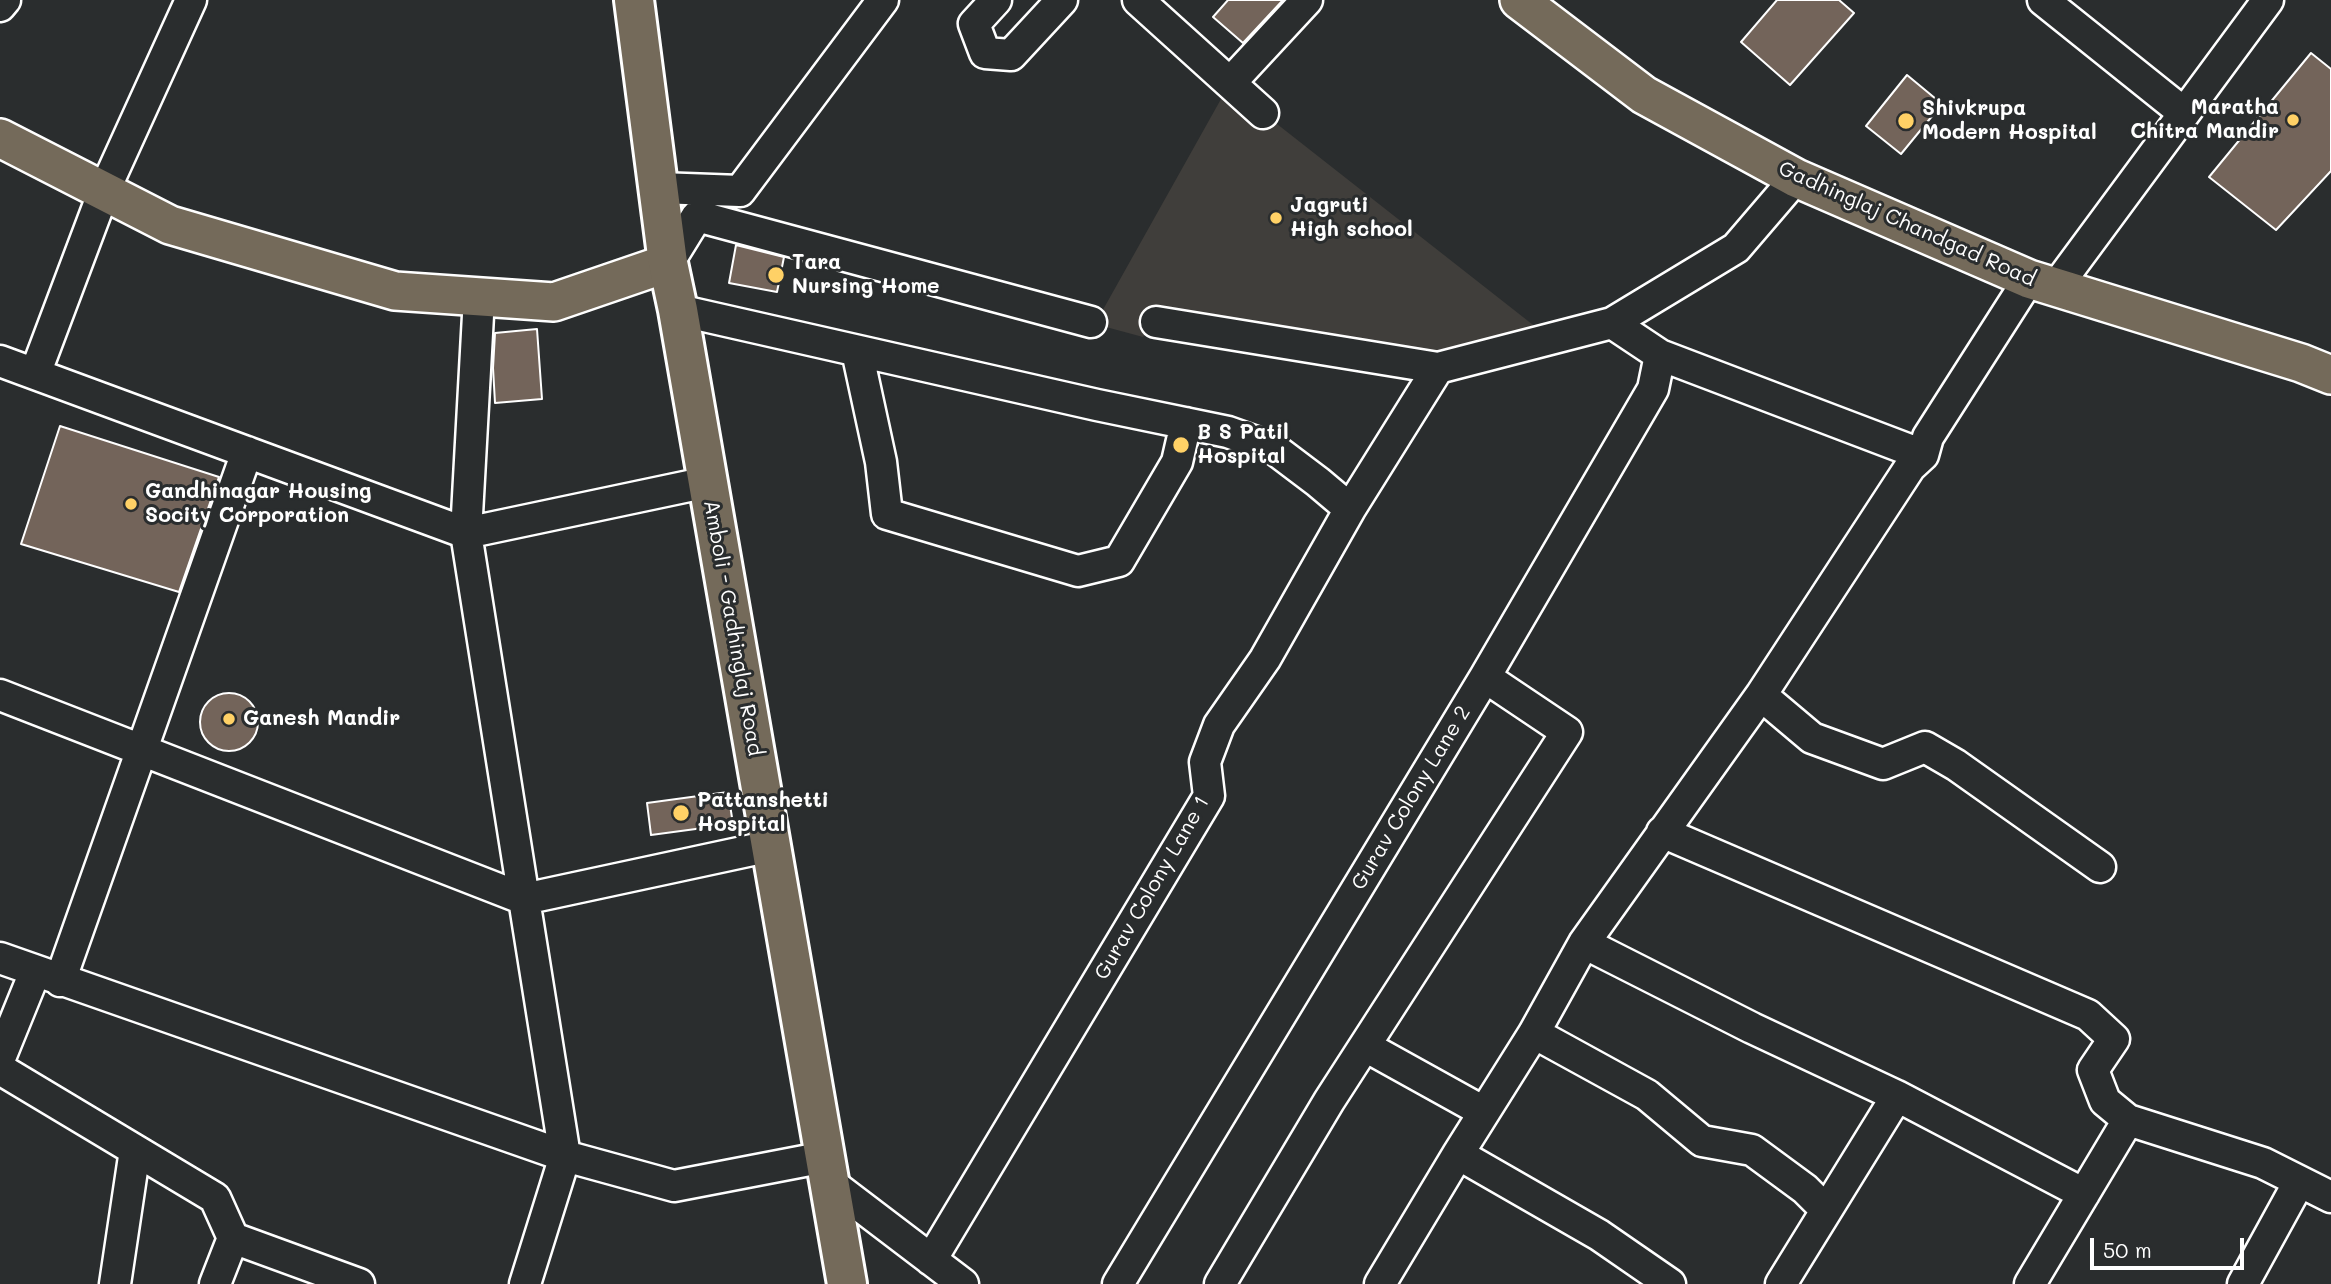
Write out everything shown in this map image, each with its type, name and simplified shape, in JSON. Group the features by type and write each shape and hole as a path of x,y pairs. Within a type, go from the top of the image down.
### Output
{"highway":[{"name":"Amboli - Gadhinglaj Road","path":"634,0 668,263 847,1284"}],"main road":[{"name":"Gadhinglaj Chandgad Road","path":"1519,0 1644,95 1796,178 2042,283 2301,363 2331,375"},
{"path":"0,138 170,225 395,290 554,302 668,263"}],"street":[{"path":"0,6 5,0"},
{"path":"35,374 104,191 191,0"},
{"path":"659,188 740,191 883,0"},
{"path":"996,0 974,24 985,53 1011,55 1062,0"},
{"path":"1138,0 1263,113"},
{"path":"1230,83 1307,0"},
{"path":"2043,0 2185,113"},
{"path":"1382,1283 1534,1033 1584,943 1761,695 1910,467 1923,455 1928,437 2042,283 2185,113 2268,0"},
{"path":"1156,322 1438,368 1612,323 1736,248 1796,178"},
{"path":"668,263 697,216 1091,322"},
{"path":"479,297 466,533 565,1156 525,1284"},
{"path":"678,310 1228,432 1273,448 1350,509"},
{"path":"1612,323 1660,355 1923,455"},
{"path":"858,351 881,462 887,514 1077,571 1119,561 1177,462 1186,423"},
{"name":"Gurav Colony Lane 2","path":"1118,1284 1485,677 1653,389 1660,355"},
{"path":"0,361 466,533 708,482"},
{"name":"Gurav Colony Lane 1","path":"931,1260 1209,796 1205,762 1219,725 1265,659 1350,509 1438,368"},
{"path":"0,1058 48,977 142,750 247,452"},
{"path":"1220,1284 1365,1045 1567,732 1485,677"},
{"path":"0,695 524,899 771,846"},
{"path":"1761,695 1812,738 1883,764 1925,747 1956,765 2101,867"},
{"path":"1662,832 2088,1015 2114,1039 2093,1070 2105,1101 2128,1120 2263,1163 2331,1197"},
{"path":"1584,943 1752,1028 1897,1096 2084,1194"},
{"path":"0,958 565,1156 674,1186 827,1170 931,1260 963,1284"},
{"path":"1534,1033 1647,1096 1702,1141 1752,1150 1805,1189 1826,1210"},
{"path":"1365,1045 1484,1112"},
{"path":"0,1069 215,1198 233,1238 215,1284"},
{"path":"1781,1284 1897,1096"},
{"path":"2030,1284 2128,1120"},
{"path":"115,1284 135,1150"},
{"path":"1458,1154 1599,1235 1670,1284"},
{"path":"2243,1284 2299,1182"},
{"path":"233,1238 359,1284"}],"shaded area":[{"name":"Jagruti High school","path":"1230,83 1263,113 1551,339 1438,368 1156,322 1143,337 1095,324"}],"building":[{"path":"1228,0 1283,0 1243,43 1213,17"},
{"path":"1777,0 1839,0 1854,13 1790,85 1741,42"},
{"name":"Maratha Chitra Mandir","path":"2311,53 2331,69 2331,171 2276,230 2209,177"},
{"path":"1907,75 1942,104 1901,154 1866,126"},
{"path":"736,245 784,257 777,292 729,283"},
{"path":"537,329 542,399 495,403 495,333"},
{"name":"Gandhinagar Housing Socity Corporation","path":"60,426 219,477 179,592 21,544"},
{"name":"Ganesh Mandir","path":"229,693 240,695 253,706 258,722 256,733 245,746 229,751 218,749 205,738 200,722 202,711 213,698"},
{"path":"728,792 733,824 651,835 647,803"}],"place":[{"name":"Maratha Chitra Mandir","path":"2293,120"},
{"name":"Shivkrupa Modern Hospital","path":"1906,121"},
{"name":"Jagruti High school","path":"1276,218"},
{"name":"Tara Nursing Home","path":"776,275"},
{"name":"B S Patil Hospital","path":"1181,445"},
{"name":"Gandhinagar Housing Socity Corporation","path":"131,504"},
{"name":"Ganesh Mandir","path":"229,719"},
{"name":"Pattanshetti Hospital","path":"681,813"}]}
